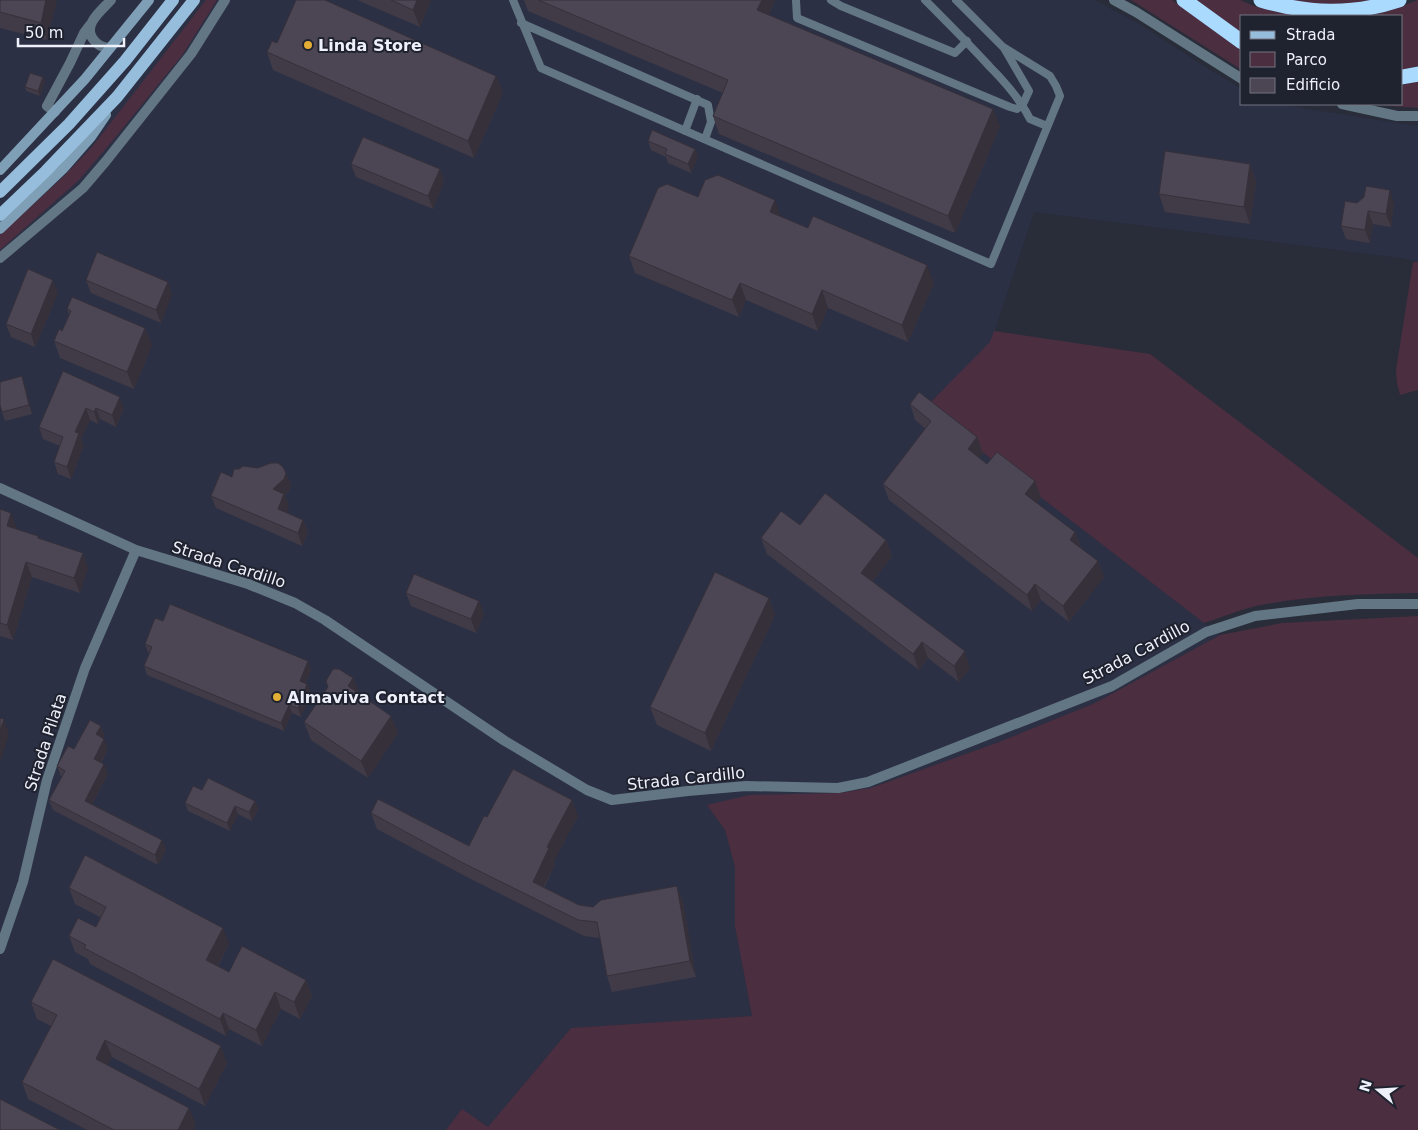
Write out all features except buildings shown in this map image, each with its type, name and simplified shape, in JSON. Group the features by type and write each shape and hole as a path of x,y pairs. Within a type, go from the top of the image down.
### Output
{"highway":[{"path":"1184,0 1240,41"},
{"path":"1261,0 1289,8 1334,12 1360,10 1400,0"},
{"path":"1403,77 1418,74"}],"main road":[{"path":"0,192 69,124 125,61 173,0"},
{"path":"0,215 46,171 117,97 194,0"}],"street":[{"path":"100,0 90,35 96,44 110,48"},
{"path":"55,112 47,106 84,33 111,0"},
{"path":"0,170 55,112 149,0"},
{"path":"0,258 83,188 191,54 225,0"},
{"path":"1114,0 1240,78"},
{"path":"0,230 63,169 91,137 117,97"},
{"path":"1347,105 1397,116 1418,116"},
{"path":"0,480 22,498"},
{"name":"Strada Cardillo","path":"0,488 136,550 248,584 295,603 324,620 505,741 587,790 612,800 746,786 838,788 868,782 1112,686 1206,632 1255,616 1358,604 1418,604"},
{"name":"Strada Pilata","path":"0,949 23,882 46,780 85,668 136,550"}],"lane":[{"path":"512,0 541,68 991,264 1060,96 1050,76 1003,47 956,0"},
{"path":"796,0 797,18 1010,108 1017,109 1023,104 1029,92 1003,47"},
{"path":"831,0 842,3 955,53 967,41"},
{"path":"925,0 967,41 1012,90 1023,104 1030,119 1047,126"},
{"path":"521,23 708,105 711,122 705,139"},
{"path":"685,131 697,99"}],"shaded area":[{"path":"0,0 1095,0 1141,25 1240,88 1240,105 1285,105 1418,126 1418,262 1401,258 1034,212 991,342 925,408 1220,635 1095,703 999,742 871,788 840,793 708,806 725,830 735,867 735,926 752,1016 571,1028 488,1127 462,1110 446,1130 0,1130"}],"green space":[{"path":"206,0 217,0 183,54 114,139 79,180 0,250 0,235 64,176 92,147"},
{"path":"1131,0 1172,0 1240,49 1240,69"},
{"path":"1194,0 1240,0 1254,6 1294,15 1240,15 1240,34"},
{"path":"1280,0 1383,0 1336,7"},
{"path":"1418,0 1418,66 1403,70 1403,15 1369,15 1385,12"},
{"path":"1418,81 1418,108 1379,105 1403,105 1403,85"},
{"path":"1413,262 1418,262 1418,390 1400,395 1396,370"},
{"path":"994,331 1150,354 1418,558 1418,593 1293,600 1240,610 1204,623 925,408 990,342"},
{"path":"1418,616 1418,1130 446,1130 462,1109 488,1127 571,1028 752,1016 735,926 735,867 725,830 707,805 749,795 840,793 871,788 999,742 1095,703 1220,635 1282,623"}],"place":[{"name":"Linda Store","path":"308,45"},
{"name":"Almaviva Contact","path":"277,697"}]}
